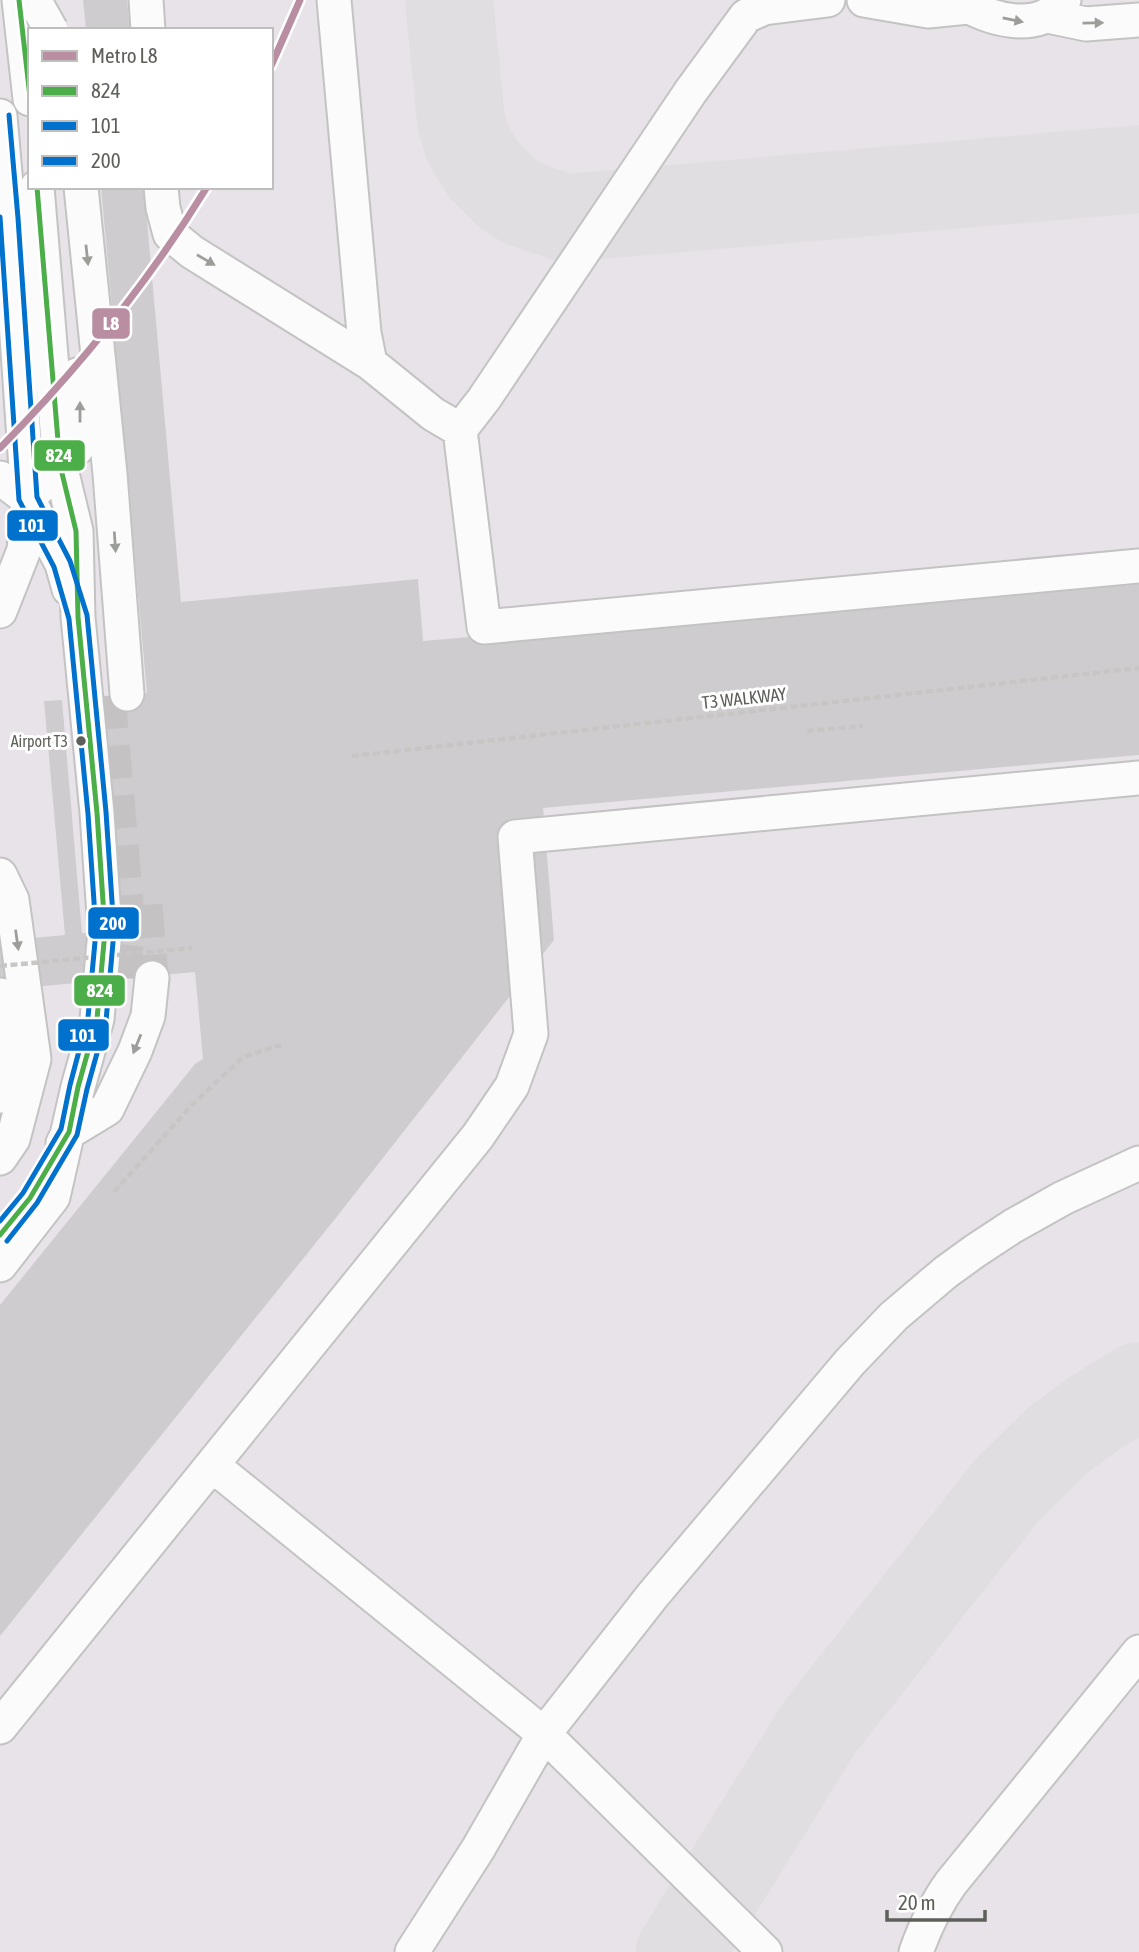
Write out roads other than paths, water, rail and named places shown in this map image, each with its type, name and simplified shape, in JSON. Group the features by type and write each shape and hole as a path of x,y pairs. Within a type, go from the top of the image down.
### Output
{"street":[{"path":"19,0 28,81"},
{"path":"30,0 37,5 50,28"},
{"path":"43,0 45,28"},
{"path":"146,0 148,28"},
{"path":"334,0 363,322 370,363"},
{"path":"828,0 764,8 746,16 691,91 460,430 484,627 1139,566"},
{"path":"864,0 928,11 963,4 987,14 1023,22 1056,8 1086,24 1139,20"},
{"path":"1131,0 1139,2"},
{"path":"0,116 28,499 24,550 0,611"},
{"path":"0,1265 53,1197 97,1018 105,931 97,813 78,617 76,530 61,465 37,189"},
{"path":"28,499 77,448 81,415 59,189"},
{"path":"80,189 110,474 118,589 118,695"},
{"path":"161,189 170,234 192,252 370,363 433,414 460,430"},
{"path":"0,478 28,499 62,564 78,617"},
{"path":"0,1727 478,1136 512,1086 531,1034 515,837 1139,778"},
{"path":"0,875 12,901 34,1059 13,1139 0,1158"},
{"path":"0,1235 30,1198 69,1132 107,1109 148,1016 138,981 115,1035 78,1087"},
{"path":"0,995 0,1096"},
{"path":"412,1952 478,1849 544,1734 653,1595 844,1369 894,1317 946,1272 1013,1226 1063,1198 1139,1163"},
{"path":"212,1465 544,1734 765,1952"},
{"path":"916,1952 925,1926 951,1883 1139,1652"}],"tunnel":[{"path":"109,696 129,926 123,984"},
{"path":"146,905 152,978"}],"metro line":[{"name":"L8","path":"273,61 300,0"},
{"name":"L8","path":"0,448 111,324 161,257 206,189"}],"place":[{"name":"Airport T3","path":"81,741"}]}
